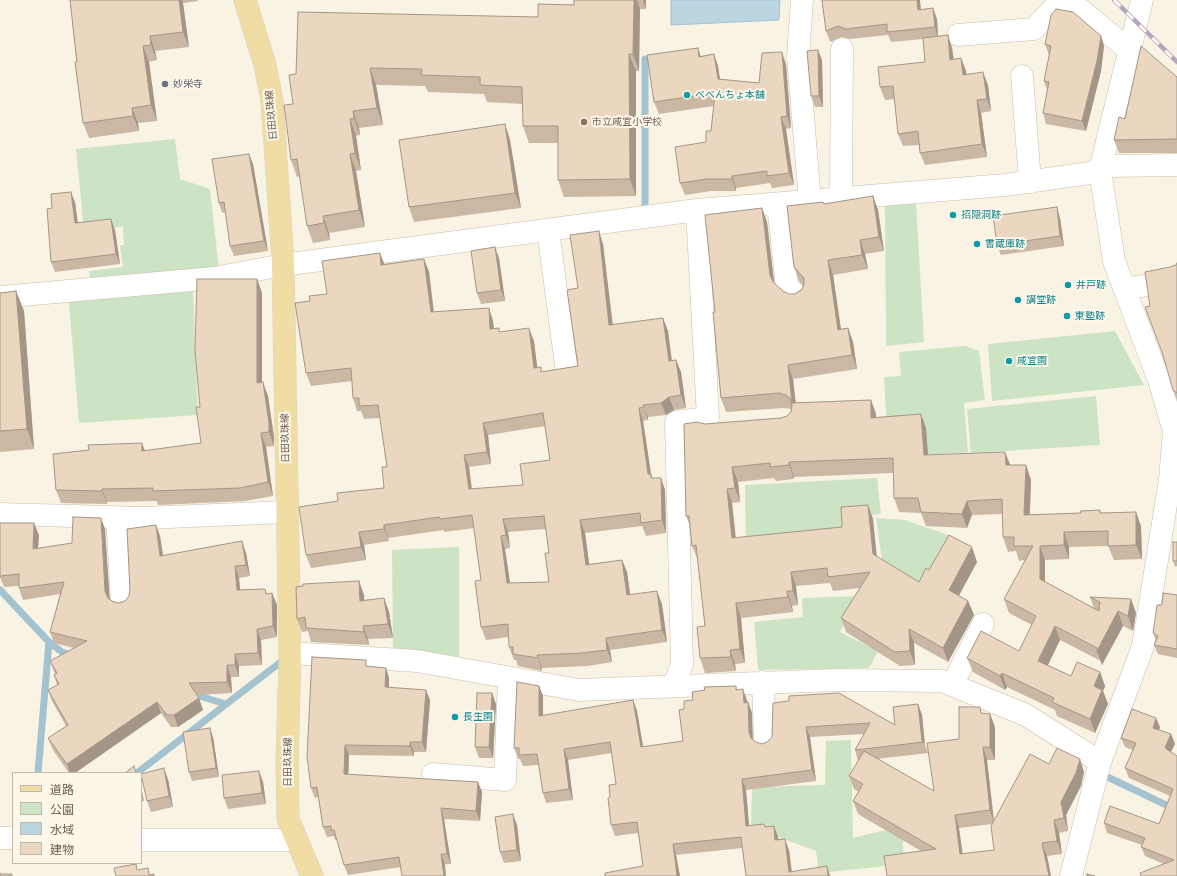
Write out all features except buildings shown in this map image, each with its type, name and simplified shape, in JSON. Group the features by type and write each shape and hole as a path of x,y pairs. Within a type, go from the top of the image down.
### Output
{"main road":[{"name":"日田玖珠線","path":"245,0 265,65 272,101 283,265 286,512 290,653 288,819 295,840 312,876"}],"street":[{"path":"802,0 798,57 810,201"},
{"path":"958,35 1034,29 1061,0"},
{"path":"1069,0 1130,51"},
{"path":"1071,876 1100,762 1143,646 1169,537 1170,480 1174,431 1159,380 1114,261 1100,170 1142,0"},
{"path":"841,198 842,49"},
{"path":"1022,76 1030,182"},
{"path":"0,297 214,278 283,265 697,210 938,191 1030,182 1100,170 1111,166 1177,165"},
{"path":"778,204 787,286 797,296"},
{"path":"674,685 682,664 676,422 716,422 697,210"},
{"path":"548,230 566,365"},
{"path":"1124,289 1177,280"},
{"path":"0,514 145,518 286,512"},
{"path":"117,517 122,602"},
{"path":"952,685 983,624"},
{"path":"290,653 417,661 579,690 674,685 837,680 942,681 1026,716 1100,762"},
{"path":"433,774 505,780 509,679"},
{"path":"763,682 764,742"},
{"path":"0,838 12,838"},
{"path":"142,840 295,840"}],"green space":[{"path":"175,139 180,179 210,189 219,270 91,285 89,271 123,267 120,245 124,245 123,227 84,230 76,149"},
{"path":"916,202 924,342 886,346 885,204"},
{"path":"193,291 198,415 79,423 69,302"},
{"path":"1115,331 1144,385 992,401 988,344"},
{"path":"965,346 979,351 985,400 964,403 968,452 912,456 887,429 884,377 901,376 899,352"},
{"path":"1096,396 1100,445 971,453 967,409"},
{"path":"877,478 881,514 841,518 842,538 746,545 745,485"},
{"path":"876,518 905,520 951,536 922,587 883,567"},
{"path":"459,547 459,660 393,652 392,550"},
{"path":"860,596 840,632 878,651 869,668 758,670 754,622 803,617 802,598"},
{"path":"851,740 853,838 902,826 904,864 819,873 816,851 751,827 752,787 825,785 826,741"}],"water":[{"path":"671,0 780,0 779,20 671,25"}],"waterway":[{"path":"645,59 645,213"},
{"path":"0,590 49,642 38,772"},
{"path":"49,642 62,652 73,656"},
{"path":"138,772 286,658"},
{"path":"189,693 226,704"},
{"path":"1099,773 1177,810"}],"railway":[{"path":"1114,0 1177,62"}],"place":[{"name":"妙栄寺","path":"165,84"},
{"name":"べべんちょ本舗","path":"687,95"},
{"name":"市立咸宜小学校","path":"584,122"},
{"name":"招隠洞跡","path":"953,215"},
{"name":"書蔵庫跡","path":"977,244"},
{"name":"井戸跡","path":"1068,285"},
{"name":"講堂跡","path":"1018,300"},
{"name":"東塾跡","path":"1067,316"},
{"name":"咸宜園","path":"1009,361"},
{"name":"長生園","path":"455,717"}]}
